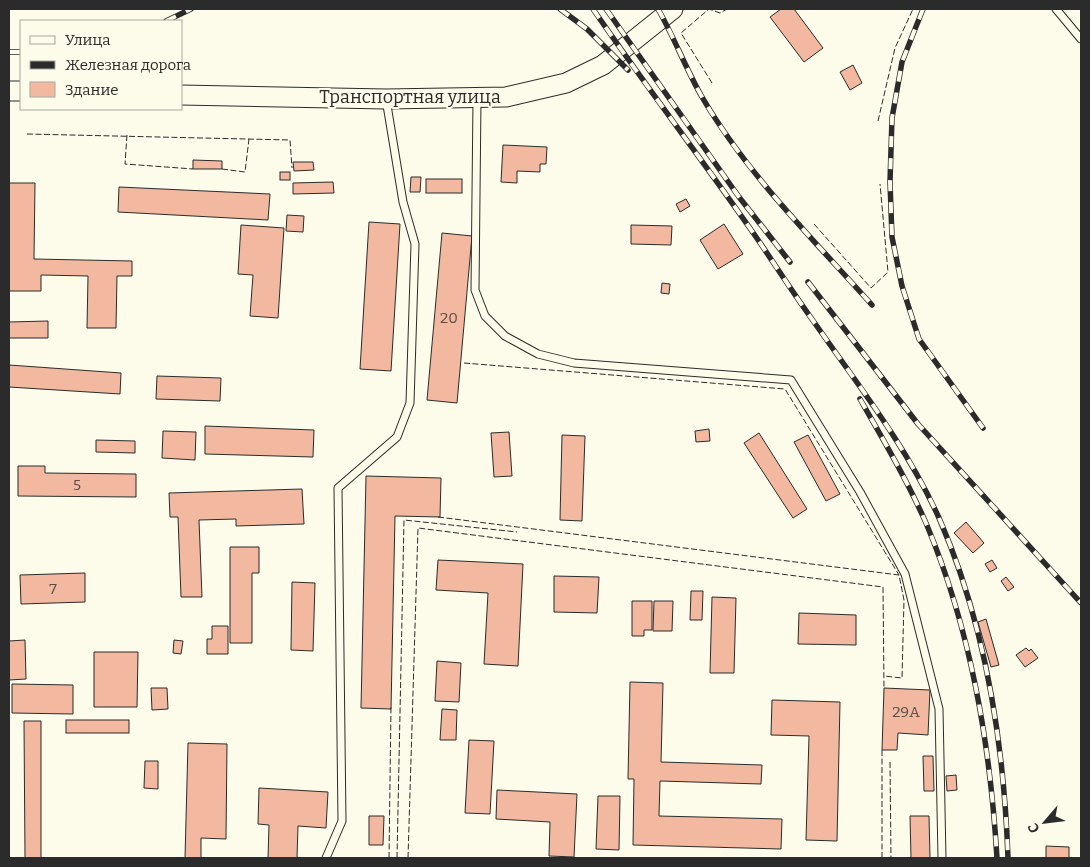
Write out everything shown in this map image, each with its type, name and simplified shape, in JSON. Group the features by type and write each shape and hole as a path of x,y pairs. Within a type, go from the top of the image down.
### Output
{"street":[{"name":"Транспортная улица","path":"182,95 386,99 477,99 506,97 566,83 583,75 616,56 673,9"}],"lane":[{"path":"1056,9 1081,39"},
{"path":"326,858 342,820 338,488 397,437 410,403 415,244 403,202 386,99"},
{"path":"477,99 475,290 485,316 505,336 538,354 574,363 791,380 856,484 905,574 939,709 942,858"}],"building":[{"path":"781,9 794,9 823,48 804,62 770,17"},
{"path":"853,65 862,83 850,90 840,72"},
{"path":"503,145 547,147 546,164 540,164 540,172 517,171 517,183 501,182"},
{"path":"193,160 222,161 222,169 193,169"},
{"path":"293,162 313,162 314,170 294,171"},
{"path":"280,172 290,172 290,180 280,180"},
{"path":"411,177 421,177 420,192 410,192"},
{"path":"426,179 462,179 462,193 426,193"},
{"path":"333,182 334,193 293,194 293,183"},
{"path":"9,183 35,183 34,259 132,261 132,276 117,276 116,328 87,328 88,276 41,275 41,291 9,291"},
{"path":"119,187 270,194 268,220 118,212"},
{"path":"686,199 690,206 680,212 676,204"},
{"path":"287,215 304,216 303,232 286,231"},
{"path":"369,222 400,224 391,371 360,369"},
{"path":"724,224 743,254 718,269 700,240"},
{"path":"241,225 284,228 278,318 250,316 253,275 238,274"},
{"path":"631,225 672,226 671,245 631,244"},
{"path":"442,233 472,236 457,403 427,400"},
{"path":"662,283 670,284 669,294 661,293"},
{"path":"48,321 48,338 9,338 9,322"},
{"path":"9,365 121,373 120,394 9,387"},
{"path":"157,376 221,378 220,401 156,399"},
{"path":"205,426 314,430 313,457 205,454"},
{"path":"709,429 710,441 696,442 695,431"},
{"path":"163,431 196,432 195,460 162,458"},
{"path":"509,432 512,476 494,477 491,433"},
{"path":"759,433 807,509 793,518 744,443"},
{"path":"562,435 585,436 582,521 560,520"},
{"path":"808,435 840,494 826,501 794,442"},
{"path":"96,440 135,441 135,453 96,452"},
{"path":"18,466 45,466 45,473 136,474 136,497 18,496"},
{"path":"366,476 441,478 440,517 395,516 391,709 361,708"},
{"path":"302,489 304,524 236,526 236,519 199,520 202,597 181,597 178,517 170,517 169,493"},
{"path":"966,522 984,543 973,553 954,533"},
{"path":"230,547 259,547 259,573 252,573 252,643 230,643"},
{"path":"438,560 523,564 518,666 484,664 488,593 436,590"},
{"path":"992,560 997,568 990,572 985,564"},
{"path":"85,573 85,602 21,604 20,575"},
{"path":"554,576 599,577 597,613 554,612"},
{"path":"1006,577 1014,587 1008,591 1001,581"},
{"path":"292,582 315,583 313,651 291,650"},
{"path":"691,591 703,591 702,620 690,620"},
{"path":"712,597 736,598 734,673 710,673"},
{"path":"632,601 652,601 652,630 644,630 644,636 632,636"},
{"path":"654,601 673,601 672,631 653,631"},
{"path":"799,613 856,615 856,645 798,644"},
{"path":"986,619 999,665 991,667 978,622"},
{"path":"212,626 228,626 228,654 207,654 207,639 212,639"},
{"path":"25,640 26,679 9,680 9,641"},
{"path":"174,640 183,641 181,654 173,653"},
{"path":"1026,648 1029,651 1031,649 1038,658 1025,667 1016,655"},
{"path":"94,652 138,652 137,707 94,707"},
{"path":"437,661 461,663 459,702 435,701"},
{"path":"630,682 663,683 661,762 762,765 761,784 660,781 659,816 782,819 781,849 633,845 634,779 628,779"},
{"path":"12,684 73,685 73,714 12,713"},
{"path":"151,688 167,688 168,709 152,710"},
{"path":"884,688 930,690 928,735 898,733 897,750 882,750"},
{"path":"772,700 840,702 837,841 806,840 809,736 771,735"},
{"path":"442,709 457,710 456,740 440,740"},
{"path":"66,720 129,720 129,733 66,733"},
{"path":"24,721 41,721 41,858 25,858"},
{"path":"469,740 494,741 490,814 465,813"},
{"path":"188,743 227,744 226,839 201,838 201,858 185,858"},
{"path":"923,756 933,756 934,791 924,791"},
{"path":"145,761 158,761 158,789 144,788"},
{"path":"956,775 957,790 947,791 946,776"},
{"path":"259,788 328,792 326,828 298,826 297,858 268,858 269,825 258,824"},
{"path":"497,790 577,794 574,857 549,856 550,822 496,819"},
{"path":"598,796 620,796 619,850 596,849"},
{"path":"369,816 384,816 383,845 369,845"},
{"path":"910,816 929,816 930,858 911,858"},
{"path":"1046,846 1069,847 1069,858 1046,858"}],"railway":[{"path":"168,20 191,9"},
{"path":"560,9 587,29 628,70"},
{"path":"593,9 754,234 897,441 939,518 969,599 989,685 997,728 1002,772 1008,858"},
{"path":"606,9 739,197 790,262"},
{"path":"658,9 702,97 739,153 782,205 872,305"},
{"path":"923,9 902,62 892,118 890,182 892,237 902,286 919,339 983,428"},
{"path":"9,52 20,52"},
{"path":"808,282 918,424 1081,603"},
{"path":"860,399 919,507 942,563 955,604 976,688 983,730 994,815 997,858"}],"fence":[{"path":"712,83 681,33 709,9 720,13 727,9"},
{"path":"878,121 895,48 913,9"},
{"path":"27,134 290,140 292,168"},
{"path":"127,135 125,164 193,169"},
{"path":"222,169 245,172 249,139"},
{"path":"814,224 871,288 888,272 880,184"},
{"path":"464,363 785,389 899,575"},
{"path":"438,517 899,575 904,600 902,678 884,676"},
{"path":"397,858 404,520 517,532"},
{"path":"408,858 418,528 883,587 884,688"},
{"path":"389,858 391,706"},
{"path":"882,750 882,858"},
{"path":"890,762 891,858"}]}
